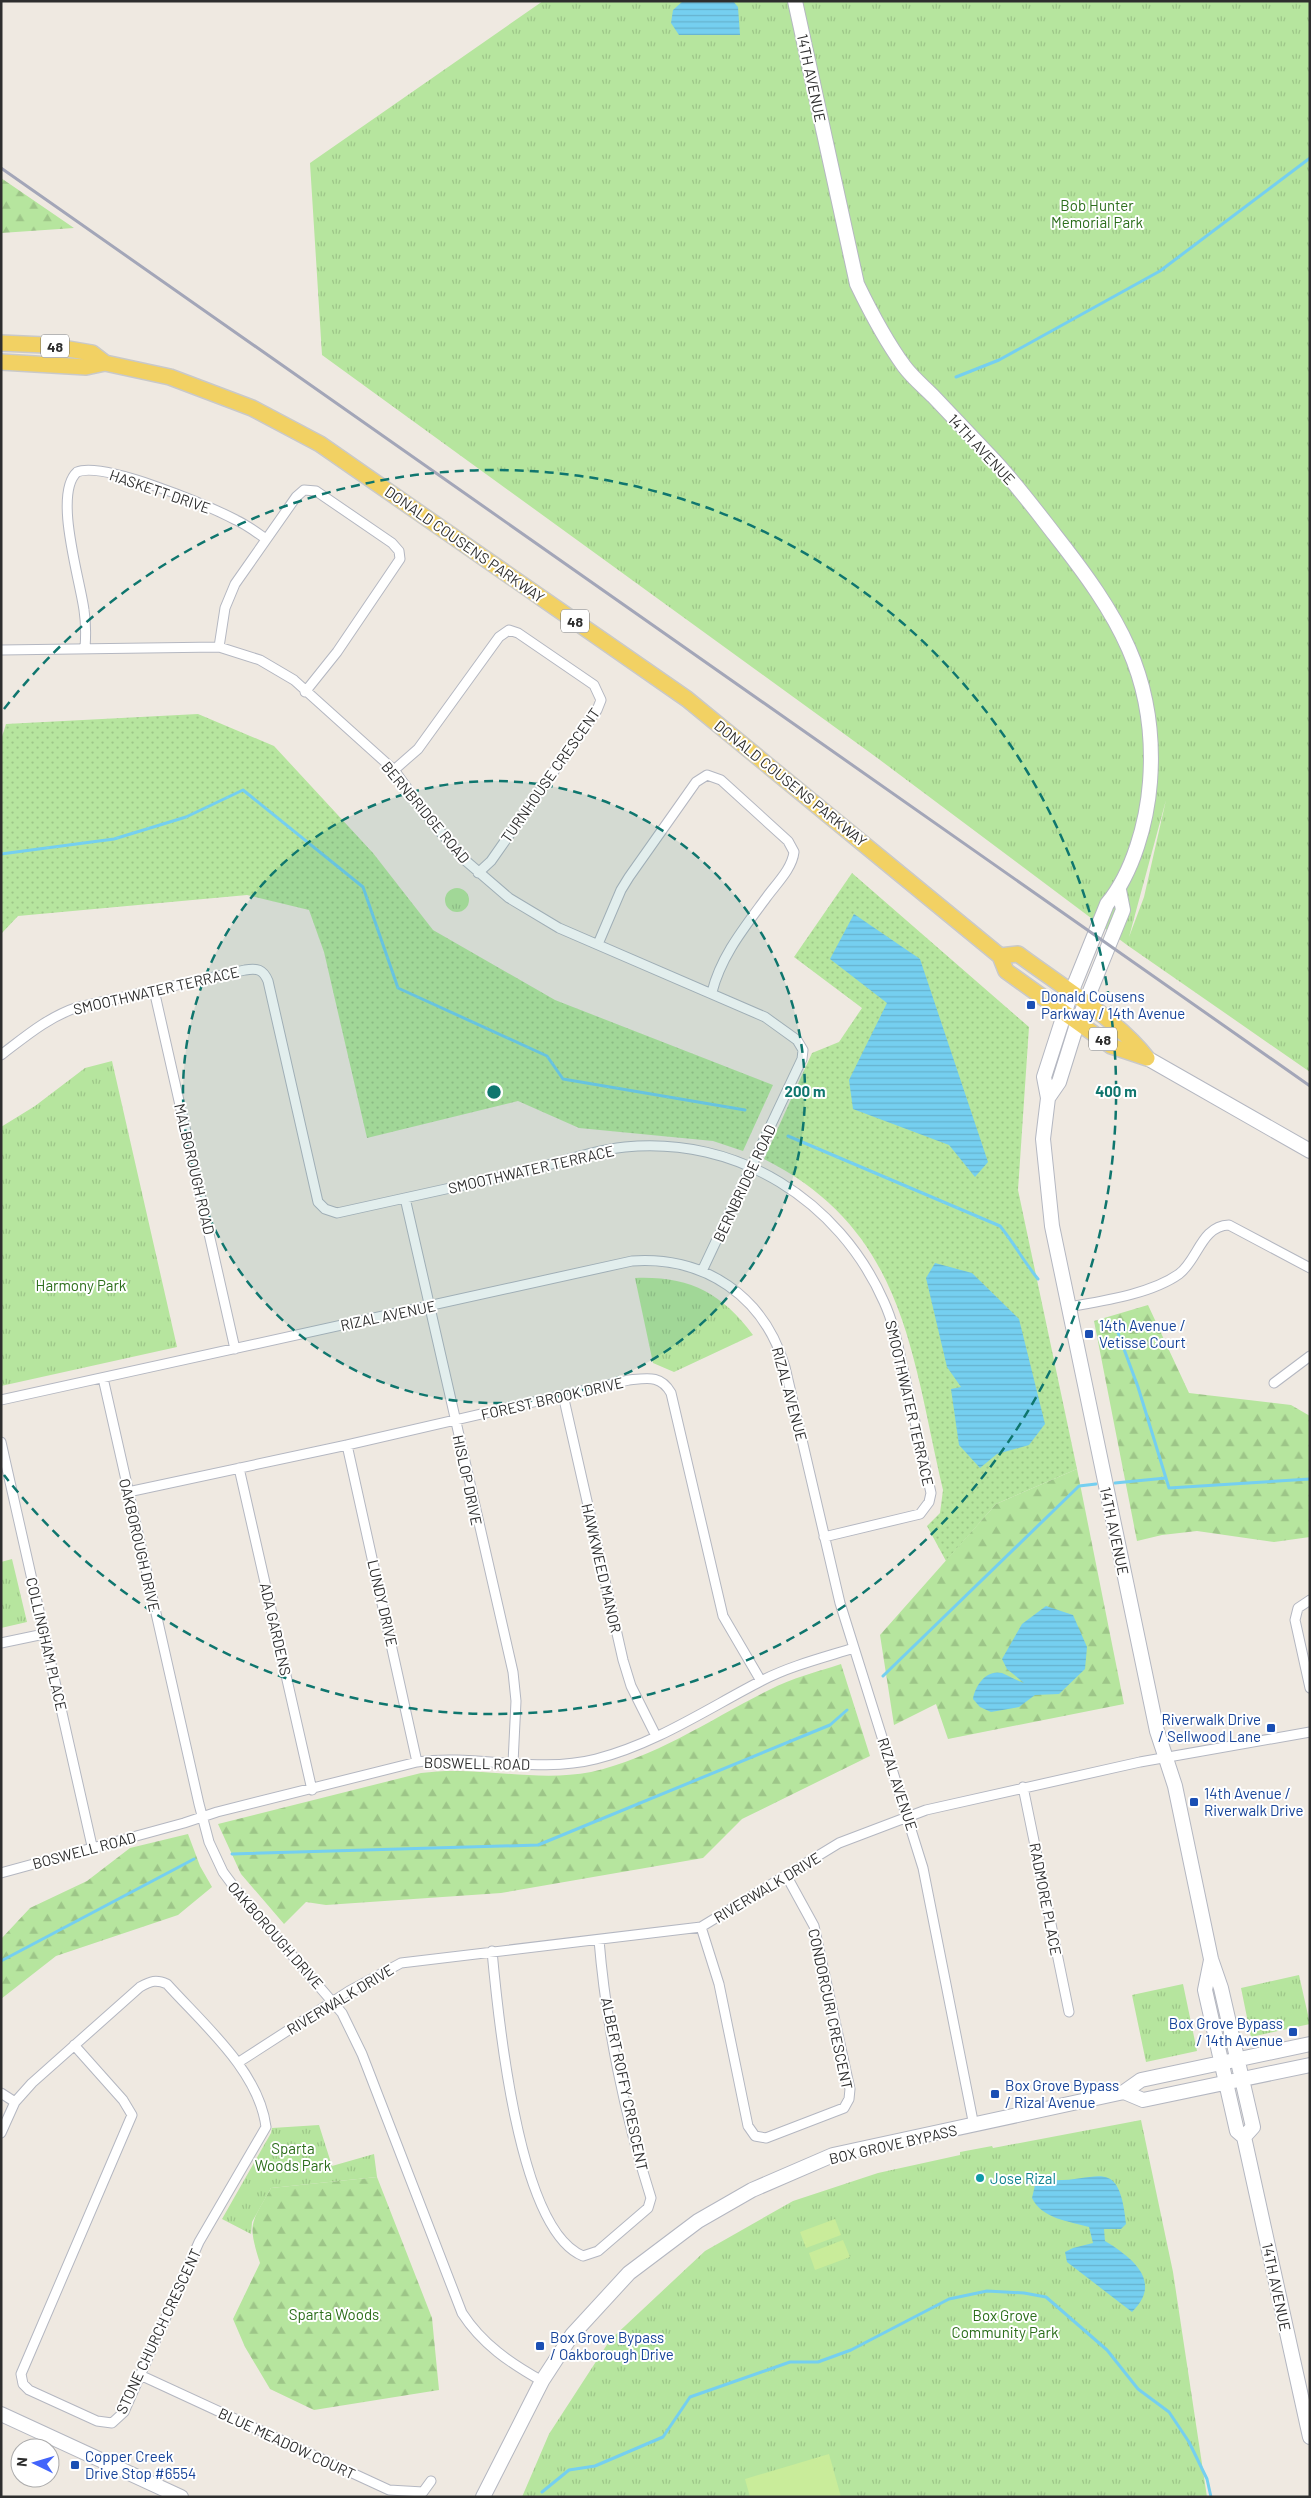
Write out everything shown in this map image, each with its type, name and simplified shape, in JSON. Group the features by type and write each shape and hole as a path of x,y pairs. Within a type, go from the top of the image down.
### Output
{"main road":[{"name":"14TH AVENUE","path":"795,1 857,284 876,324 905,367 1009,476 1084,570 1110,609 1129,645 1141,682 1150,722 1152,760 1149,799 1139,839 1119,890 1107,904 1064,1011 1044,1077 1048,1098 1043,1139 1052,1226 1157,1731 1175,1786 1211,1959 1221,1988 1253,2127 1244,2137"},
{"name":"DONALD COUSENS PARKWAY","path":"1,343 45,344 92,353 105,363"},
{"name":"DONALD COUSENS PARKWAY","path":"1,362 86,367 105,363 170,376 252,408 320,444 688,699 1000,956 1006,971 1111,1046 1146,1058 1310,1151"},
{"name":"14TH AVENUE","path":"1048,1098 1059,1082 1078,1021 1123,910 1119,890"},
{"name":"DONALD COUSENS PARKWAY","path":"1000,956 1018,954 1085,1003 1136,1044 1146,1058"},
{"name":"14TH AVENUE","path":"1211,1959 1205,1990 1225,2083 1237,2131 1244,2137 1305,2396 1310,2437"},
{"name":"BOX GROVE BYPASS","path":"483,2497 542,2381 572,2335 625,2277 698,2221 752,2190 833,2155 1124,2092 1141,2080 1310,2044"},
{"name":"BOX GROVE BYPASS","path":"1124,2092 1143,2100 1310,2065"},
{"path":"1,2414 181,2497"}],"street":[{"name":"HASKETT DRIVE","path":"85,648 84,609 67,506 69,485 77,472 86,470 99,471 170,492 238,521 266,539"},
{"path":"219,647 229,597 235,584 296,497 304,490 316,491 392,544 399,551 400,559 394,571 337,652 305,692"},
{"name":"TURNHOUSE CRESCENT","path":"394,770 418,749 499,637 509,630 518,632 594,685 601,700 598,710 491,861 478,873"},
{"name":"BERNBRIDGE ROAD","path":"1,650 219,647 241,652 266,662 294,680 305,692 394,770 435,826 478,873 529,911 560,928 712,992 774,1022 797,1040 803,1050 802,1059 702,1271"},
{"path":"598,944 621,890 629,877 696,782 707,775 714,777 721,780 788,841 794,850 788,868 730,948 716,977 712,992"},
{"name":"SMOOTHWATER TERRACE","path":"1,1055 41,1024 65,1011 245,970 259,969 264,973 318,1202 325,1210 337,1213 624,1147 667,1146 709,1152 777,1179 812,1204 848,1240 873,1277 894,1326 931,1493 929,1502 920,1514 824,1537"},
{"name":"MALBOROUGH ROAD","path":"154,990 234,1349"},
{"name":"HISLOP DRIVE","path":"405,1198 513,1672 516,1701 513,1763"},
{"path":"1069,1308 1134,1292 1170,1280 1182,1272 1211,1230 1220,1225 1229,1225 1310,1268"},
{"name":"RIZAL AVENUE","path":"1,1400 632,1261 666,1261 702,1271 730,1286 750,1304 766,1324 779,1349 791,1389 840,1603 923,1868 974,2126"},
{"path":"1274,1383 1310,1356"},
{"name":"FOREST BROOK DRIVE","path":"128,1492 651,1377 662,1381 668,1386 674,1402 722,1616 761,1681"},
{"name":"OAKBOROUGH DRIVE","path":"103,1378 202,1817 213,1852 227,1878 333,2001 354,2035 462,2313 472,2328 495,2351 542,2381"},
{"name":"HAWKWEED MANOR","path":"563,1395 626,1673 656,1736"},
{"name":"COLLINGHAM PLACE","path":"1,1442 92,1846"},
{"name":"LUNDY DRIVE","path":"347,1445 417,1762"},
{"name":"ADA GARDENS","path":"239,1468 312,1790"},
{"path":"1310,1600 1298,1608 1295,1620 1310,1688"},
{"path":"1,1643 44,1634"},
{"name":"BOSWELL ROAD","path":"1,1873 92,1846 417,1762 446,1760 555,1764 594,1759 656,1736 761,1681 798,1666 854,1648"},
{"name":"RIVERWALK DRIVE","path":"239,2062 370,1978 401,1963 701,1927 846,1840 908,1817 959,1801 1024,1787 1166,1758 1310,1732"},
{"name":"RADMORE PLACE","path":"1024,1787 1069,2012"},
{"name":"CONDORCURI CRESCENT","path":"701,1927 720,1984 748,2126 755,2136 766,2138 844,2108 849,2099 850,2089 819,1942 809,1914 786,1875"},
{"name":"ALBERT ROFFY CRESCENT","path":"492,1951 507,2074 526,2163 541,2203 555,2230 569,2247 584,2256 598,2251 648,2208 652,2198 633,2134 620,2072 603,1983 599,1940"},
{"name":"STONE CHURCH CRESCENT","path":"1,2133 15,2102 74,2045 140,1987 151,1980 160,1980 167,1984 239,2062 258,2099 266,2127 199,2242 124,2412 112,2423 97,2421 29,2390 23,2384 21,2374 132,2115 123,2100 74,2045"},
{"path":"1,2093 15,2102"},
{"name":"BLUE MEADOW COURT","path":"140,2376 389,2490 423,2492 431,2481"}],"green space":[{"name":"Bob Hunter Memorial Park","path":"543,1 1310,1 1310,1072 1127,945 876,757 322,355 310,163","holes":["1166,800 1144,897 1129,937"]},
{"path":"1,178 74,228 1,233"},
{"path":"198,714 274,746 373,853 433,930 555,1000 773,1085 743,1151 713,1141 579,1128 518,1101 367,1138 324,952 309,910 247,895 18,916 1,934 1,740 6,724"},
{"path":"852,873 1029,1027 1018,1190 1077,1469 996,1504 946,1561 927,1526 940,1513 943,1490 909,1343 894,1299 874,1259 847,1221 811,1188 764,1159 812,1053 839,1042 862,1008 794,957"},
{"path":"457,888 462,889 468,895 468,905 462,911 457,912 452,911 446,905 445,900 446,895 452,889"},
{"name":"Harmony Park","path":"112,1061 177,1347 1,1386 1,1127 35,1106 85,1068"},
{"path":"635,1278 671,1280 702,1290 729,1308 753,1335 674,1372 653,1363"},
{"path":"1148,1305 1189,1393 1291,1405 1310,1416 1310,1537 1274,1542 1197,1531 1162,1535 1137,1541 1094,1321"},
{"path":"1077,1469 1124,1704 948,1739 936,1704 894,1725 880,1635 996,1504"},
{"path":"12,1559 27,1622 1,1628 1,1562"},
{"path":"841,1664 870,1756 742,1819 703,1858 501,1893 326,1905 306,1902 284,1924 241,1874 218,1824 421,1773 463,1771 548,1776 591,1772 615,1766 660,1748 778,1686"},
{"path":"188,1834 200,1866 212,1887 178,1915 56,1956 1,1999 1,1939 30,1908 87,1881 130,1848"},
{"path":"1299,1975 1310,2024 1251,2037 1241,1988"},
{"path":"1183,1984 1197,2051 1146,2062 1132,1995"},
{"name":"Box Grove Community Park","path":"1141,2120 1173,2272 1207,2497 522,2497 549,2434 610,2340 705,2251 793,2201 878,2173 960,2155 960,2152 992,2146 993,2148"},
{"name":"Sparta Woods Park","path":"319,2125 332,2166 374,2154 377,2177 271,2188 252,2222 251,2234 222,2219 271,2133 272,2128"},
{"name":"Sparta Woods","path":"377,2177 432,2318 439,2390 314,2410 270,2389 245,2347 233,2319 260,2263 253,2239 253,2224 271,2188"},
{"path":"835,2219 841,2235 806,2248 800,2232"},
{"path":"843,2240 850,2257 815,2270 809,2253"},
{"path":"829,2454 841,2497 750,2497 745,2479"}],"water":[{"path":"683,1 733,1 738,7 740,35 679,35 671,23 673,10"},
{"path":"854,914 920,959 988,1162 975,1177 949,1145 853,1109 849,1080 887,1003 830,959"},
{"path":"935,1263 972,1273 1019,1319 1045,1424 1029,1445 997,1454 980,1468 959,1445 951,1389 961,1387 947,1367 926,1278"},
{"path":"1046,1606 1073,1615 1087,1647 1085,1669 1059,1694 1035,1695 1019,1707 991,1712 980,1707 973,1699 976,1689 986,1676 996,1672 1002,1673 1024,1683 1007,1669 1002,1659 1022,1624"},
{"path":"1027,2173 1049,2180 1103,2177 1111,2180 1118,2188 1123,2202 1126,2224 1121,2229 1104,2229 1105,2241 1125,2255 1141,2272 1145,2291 1141,2301 1132,2312 1067,2262 1065,2252 1093,2243 1089,2227 1057,2218 1042,2211 1032,2198 1035,2185 1027,2177"}],"waterway":[{"path":"956,377 999,360 1160,271 1310,158"},
{"path":"1,854 114,839 186,817 243,790 363,887 398,988 547,1056 563,1079 745,1110"},
{"path":"788,1136 1000,1226 1038,1279"},
{"path":"1114,1322 1138,1387 1169,1488 1310,1479"},
{"path":"1115,1483 1166,1478"},
{"path":"883,1676 1079,1486 1096,1484"},
{"path":"232,1854 538,1845 830,1725 847,1710"},
{"path":"1,1961 194,1859"},
{"path":"542,2492 569,2470 595,2466 663,2437 690,2397 790,2362 818,2362 851,2350 949,2299 987,2291 1024,2293 1046,2297 1107,2350 1138,2389 1169,2412 1189,2442 1207,2479 1211,2497"}],"railway":[{"path":"1,168 1310,1086"}],"place":[{"name":"Donald Cousens Parkway / 14th Avenue","path":"1031,1005"},
{"name":"14th Avenue / Vetisse Court","path":"1089,1334"},
{"name":"Riverwalk Drive / Sellwood Lane","path":"1271,1728"},
{"name":"14th Avenue / Riverwalk Drive","path":"1194,1802"},
{"name":"Box Grove Bypass / 14th Avenue","path":"1293,2032"},
{"name":"Box Grove Bypass / Rizal Avenue","path":"995,2094"},
{"name":"Jose Rizal","path":"980,2178"},
{"name":"Box Grove Bypass / Oakborough Drive","path":"540,2346"},
{"name":"Copper Creek Drive Stop #6554","path":"75,2465"}]}
